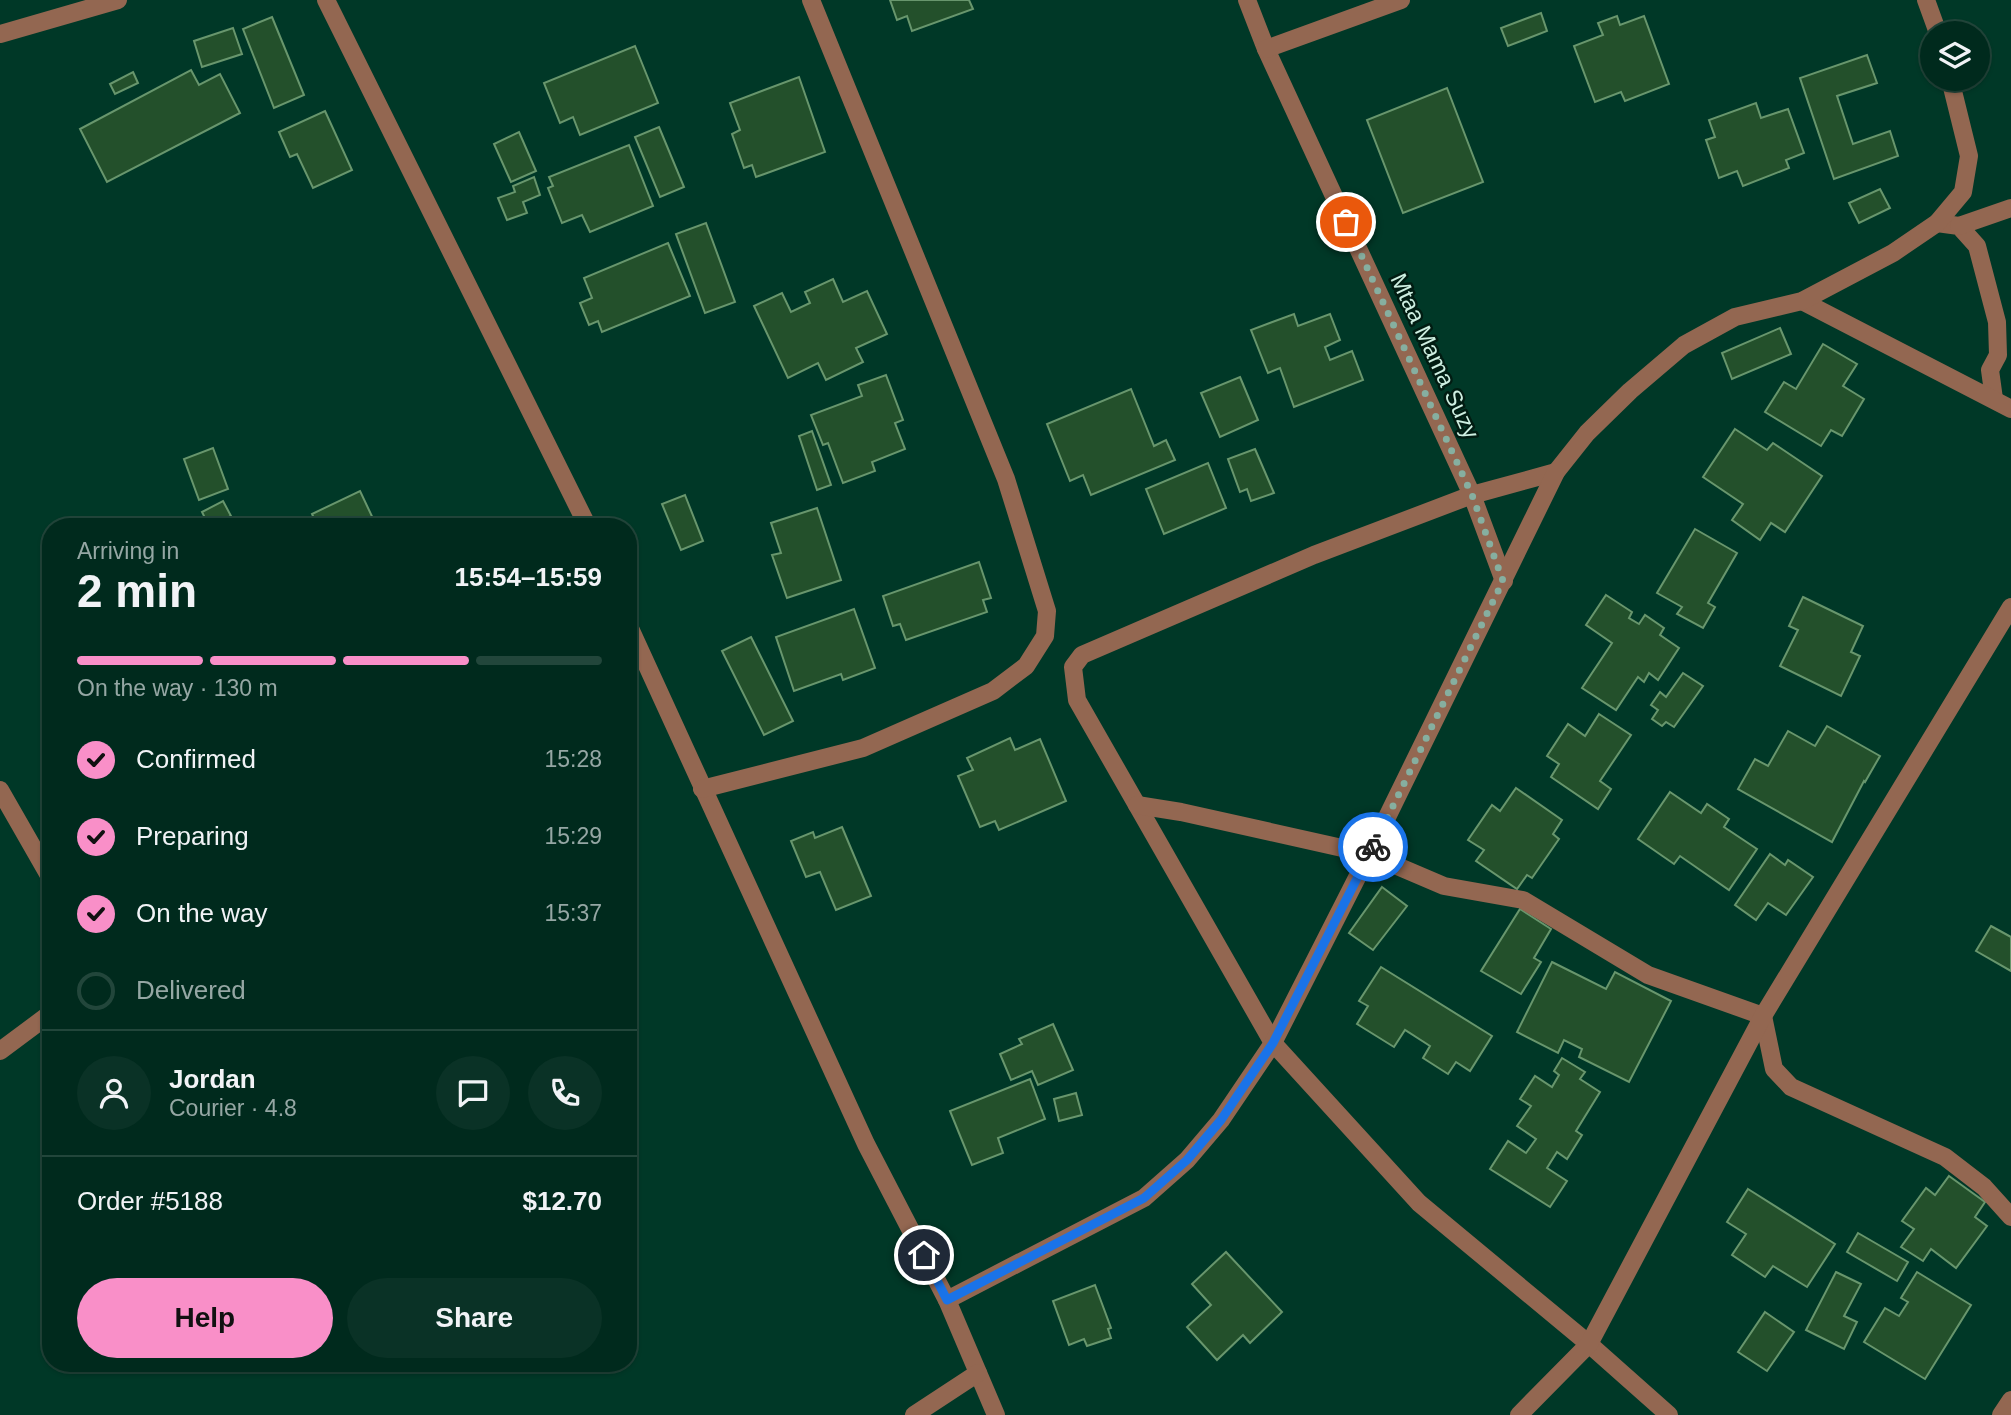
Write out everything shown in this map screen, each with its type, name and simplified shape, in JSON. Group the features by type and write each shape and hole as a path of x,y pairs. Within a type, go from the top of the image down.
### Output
{"street":[{"path":"0,34 118,0"},
{"path":"326,0 584,518"},
{"path":"702,789 863,748 993,691 1026,666 1045,635 1047,611 1006,479 810,0"},
{"name":"Mtaa Mama Suzy","path":"1247,0 1266,49 1472,495 1503,581"},
{"path":"1266,49 1401,0"},
{"path":"1926,0 1934,21"},
{"path":"947,1300 1144,1198 1187,1160 1221,1120 1273,1043 1556,472 1587,433 1630,390 1684,345 1735,317 1802,301 1893,253 1937,223 1963,192 1969,156 1953,91"},
{"path":"1937,223 1959,226 2011,208"},
{"path":"1959,226 1977,246 1997,322 1998,355 1990,370 1994,400"},
{"path":"1802,301 2011,410"},
{"path":"1556,472 1472,495 1314,555 1082,655 1073,667 1077,700 1273,1043 1419,1203 1589,1344 1669,1415"},
{"path":"1519,1415 1589,1344 1763,1016 2011,607"},
{"path":"637,651 866,1144 947,1300 996,1415"},
{"path":"0,790 42,863"},
{"path":"1137,805 1181,812 1369,854 1444,886 1523,900 1648,975 1763,1016"},
{"path":"1763,1016 1774,1069 1791,1087 1945,1157 1984,1187 2011,1217"},
{"path":"0,1052 42,1020"},
{"path":"914,1415 978,1373"},
{"path":"2001,1415 2011,1401"}],"building":[{"path":"890,0 969,0 973,9 912,31 907,16 897,20"},
{"path":"1541,13 1547,31 1508,46 1501,28"},
{"path":"1617,16 1620,25 1644,16 1669,84 1625,101 1621,92 1595,102 1574,46 1603,35 1598,23"},
{"path":"272,17 304,95 274,108 243,29"},
{"path":"233,28 242,54 202,67 194,41"},
{"path":"635,46 658,103 580,135 573,117 560,123 544,83"},
{"path":"1867,55 1877,83 1837,96 1853,144 1890,131 1898,156 1834,179 1800,78"},
{"path":"191,70 199,85 220,74 240,113 107,182 80,129"},
{"path":"133,72 138,83 115,94 110,84"},
{"path":"799,77 825,152 756,177 752,165 744,168 732,134 740,130 730,103"},
{"path":"1447,88 1483,182 1403,213 1367,120"},
{"path":"1756,103 1761,118 1788,109 1804,153 1786,160 1789,168 1743,186 1737,171 1719,178 1706,140 1715,137 1709,120"},
{"path":"325,111 352,170 313,188 297,154 290,157 279,132"},
{"path":"659,127 684,187 660,197 635,137"},
{"path":"519,132 536,171 511,182 494,144"},
{"path":"629,145 653,206 590,232 582,215 562,223 548,188 553,186 549,177"},
{"path":"534,177 540,195 523,202 527,213 507,220 498,198 515,192 513,186"},
{"path":"1880,189 1890,208 1859,223 1849,203"},
{"path":"706,223 735,302 705,313 676,234"},
{"path":"668,243 690,296 602,332 598,321 589,325 580,303 592,298 584,278"},
{"path":"833,279 843,302 867,291 887,334 856,348 863,362 826,380 818,363 788,378 754,306 782,293 791,312 810,303 805,292"},
{"path":"1294,314 1298,326 1330,314 1340,340 1325,347 1330,360 1352,351 1363,380 1294,407 1280,368 1268,373 1251,330"},
{"path":"1780,328 1791,354 1732,379 1722,353"},
{"path":"1823,344 1857,364 1843,386 1864,399 1842,436 1831,430 1821,446 1765,412 1784,382 1796,389"},
{"path":"886,375 903,420 895,423 905,449 872,462 875,471 843,483 828,443 823,445 811,415 862,396 858,385"},
{"path":"1240,377 1258,420 1220,437 1201,393"},
{"path":"1131,389 1154,446 1166,440 1175,460 1091,495 1083,475 1070,481 1047,424"},
{"path":"1735,429 1767,450 1773,443 1822,476 1785,532 1771,523 1760,540 1732,520 1743,504 1703,477"},
{"path":"812,431 831,485 817,490 799,436"},
{"path":"213,448 228,489 199,500 184,459"},
{"path":"1255,449 1274,493 1251,501 1247,489 1240,492 1228,459"},
{"path":"1208,463 1226,508 1164,534 1146,489"},
{"path":"360,491 373,518 314,518 312,514"},
{"path":"685,495 703,541 681,550 662,504"},
{"path":"223,501 231,516 205,518 202,512"},
{"path":"817,508 841,580 787,598 772,555 781,553 771,523"},
{"path":"1695,529 1737,553 1708,603 1715,607 1703,628 1677,614 1682,607 1657,593"},
{"path":"979,562 991,598 983,600 987,612 906,640 900,624 893,626 883,596"},
{"path":"1606,595 1632,612 1629,618 1639,624 1645,615 1664,628 1660,635 1679,648 1658,680 1649,673 1644,682 1638,677 1616,710 1582,688 1612,643 1586,625"},
{"path":"1803,597 1863,626 1851,652 1860,656 1841,696 1780,666 1798,630 1789,626"},
{"path":"854,609 875,668 843,680 841,674 794,691 776,637"},
{"path":"751,637 793,721 764,735 722,651"},
{"path":"1683,673 1703,686 1674,727 1666,722 1662,726 1652,719 1658,710 1651,705 1660,692 1666,697"},
{"path":"1599,714 1631,735 1600,781 1611,789 1598,809 1551,777 1559,764 1547,756 1568,724 1585,736"},
{"path":"1827,726 1880,756 1832,842 1738,789 1755,759 1768,766 1788,731 1815,746"},
{"path":"1010,738 1015,750 1040,739 1066,801 999,830 995,821 980,827 958,776 973,770 967,758"},
{"path":"1516,788 1562,820 1553,834 1559,839 1532,878 1527,875 1517,889 1476,861 1484,850 1468,840 1492,805 1500,811"},
{"path":"1670,792 1701,813 1707,804 1729,819 1724,827 1757,849 1729,890 1680,856 1674,864 1638,839"},
{"path":"842,827 871,896 836,910 820,872 806,877 791,841 813,832 815,838"},
{"path":"1770,854 1785,865 1788,860 1813,877 1786,915 1768,903 1756,920 1735,905"},
{"path":"1382,887 1407,906 1373,950 1349,933"},
{"path":"1520,909 1551,929 1534,958 1541,962 1521,994 1481,971"},
{"path":"1991,926 2011,937 2011,971 1976,951"},
{"path":"1552,962 1606,989 1615,972 1671,1001 1629,1082 1579,1057 1582,1049 1564,1040 1558,1053 1517,1032"},
{"path":"1381,967 1492,1036 1470,1071 1456,1062 1448,1074 1423,1058 1430,1046 1405,1030 1394,1047 1357,1024 1368,1006 1359,1001"},
{"path":"1053,1024 1073,1070 1038,1085 1032,1071 1011,1080 1000,1054 1022,1044 1019,1039"},
{"path":"1562,1058 1585,1072 1580,1079 1600,1092 1576,1131 1582,1135 1567,1159 1557,1152 1547,1168 1567,1181 1550,1207 1490,1169 1508,1141 1526,1153 1536,1139 1517,1126 1531,1106 1520,1099 1535,1076 1552,1087 1559,1075 1554,1071"},
{"path":"1030,1079 1045,1119 998,1138 1003,1153 972,1165 950,1111"},
{"path":"1076,1093 1082,1115 1059,1121 1054,1099"},
{"path":"1949,1176 1985,1202 1975,1217 1987,1226 1956,1268 1931,1249 1923,1261 1901,1247 1914,1229 1902,1221 1926,1188 1935,1195"},
{"path":"1748,1189 1835,1244 1807,1287 1773,1266 1765,1277 1732,1255 1746,1234 1727,1222"},
{"path":"1858,1233 1908,1262 1897,1281 1847,1252"},
{"path":"1226,1252 1282,1312 1250,1343 1243,1335 1217,1360 1187,1327 1211,1305 1192,1284"},
{"path":"1836,1272 1861,1284 1844,1316 1857,1322 1844,1349 1806,1330"},
{"path":"1917,1272 1971,1305 1925,1379 1864,1342 1885,1308 1899,1316 1908,1302 1901,1298"},
{"path":"1095,1285 1111,1328 1108,1329 1111,1338 1087,1346 1084,1339 1069,1345 1053,1301"},
{"path":"1765,1312 1794,1332 1767,1371 1738,1352"}],"way so far":[{"path":"1346,222 1472,495 1503,581 1373,847"}],"route":[{"path":"924,1255 947,1300 1144,1198 1187,1160 1221,1120 1273,1043 1373,847"}]}
